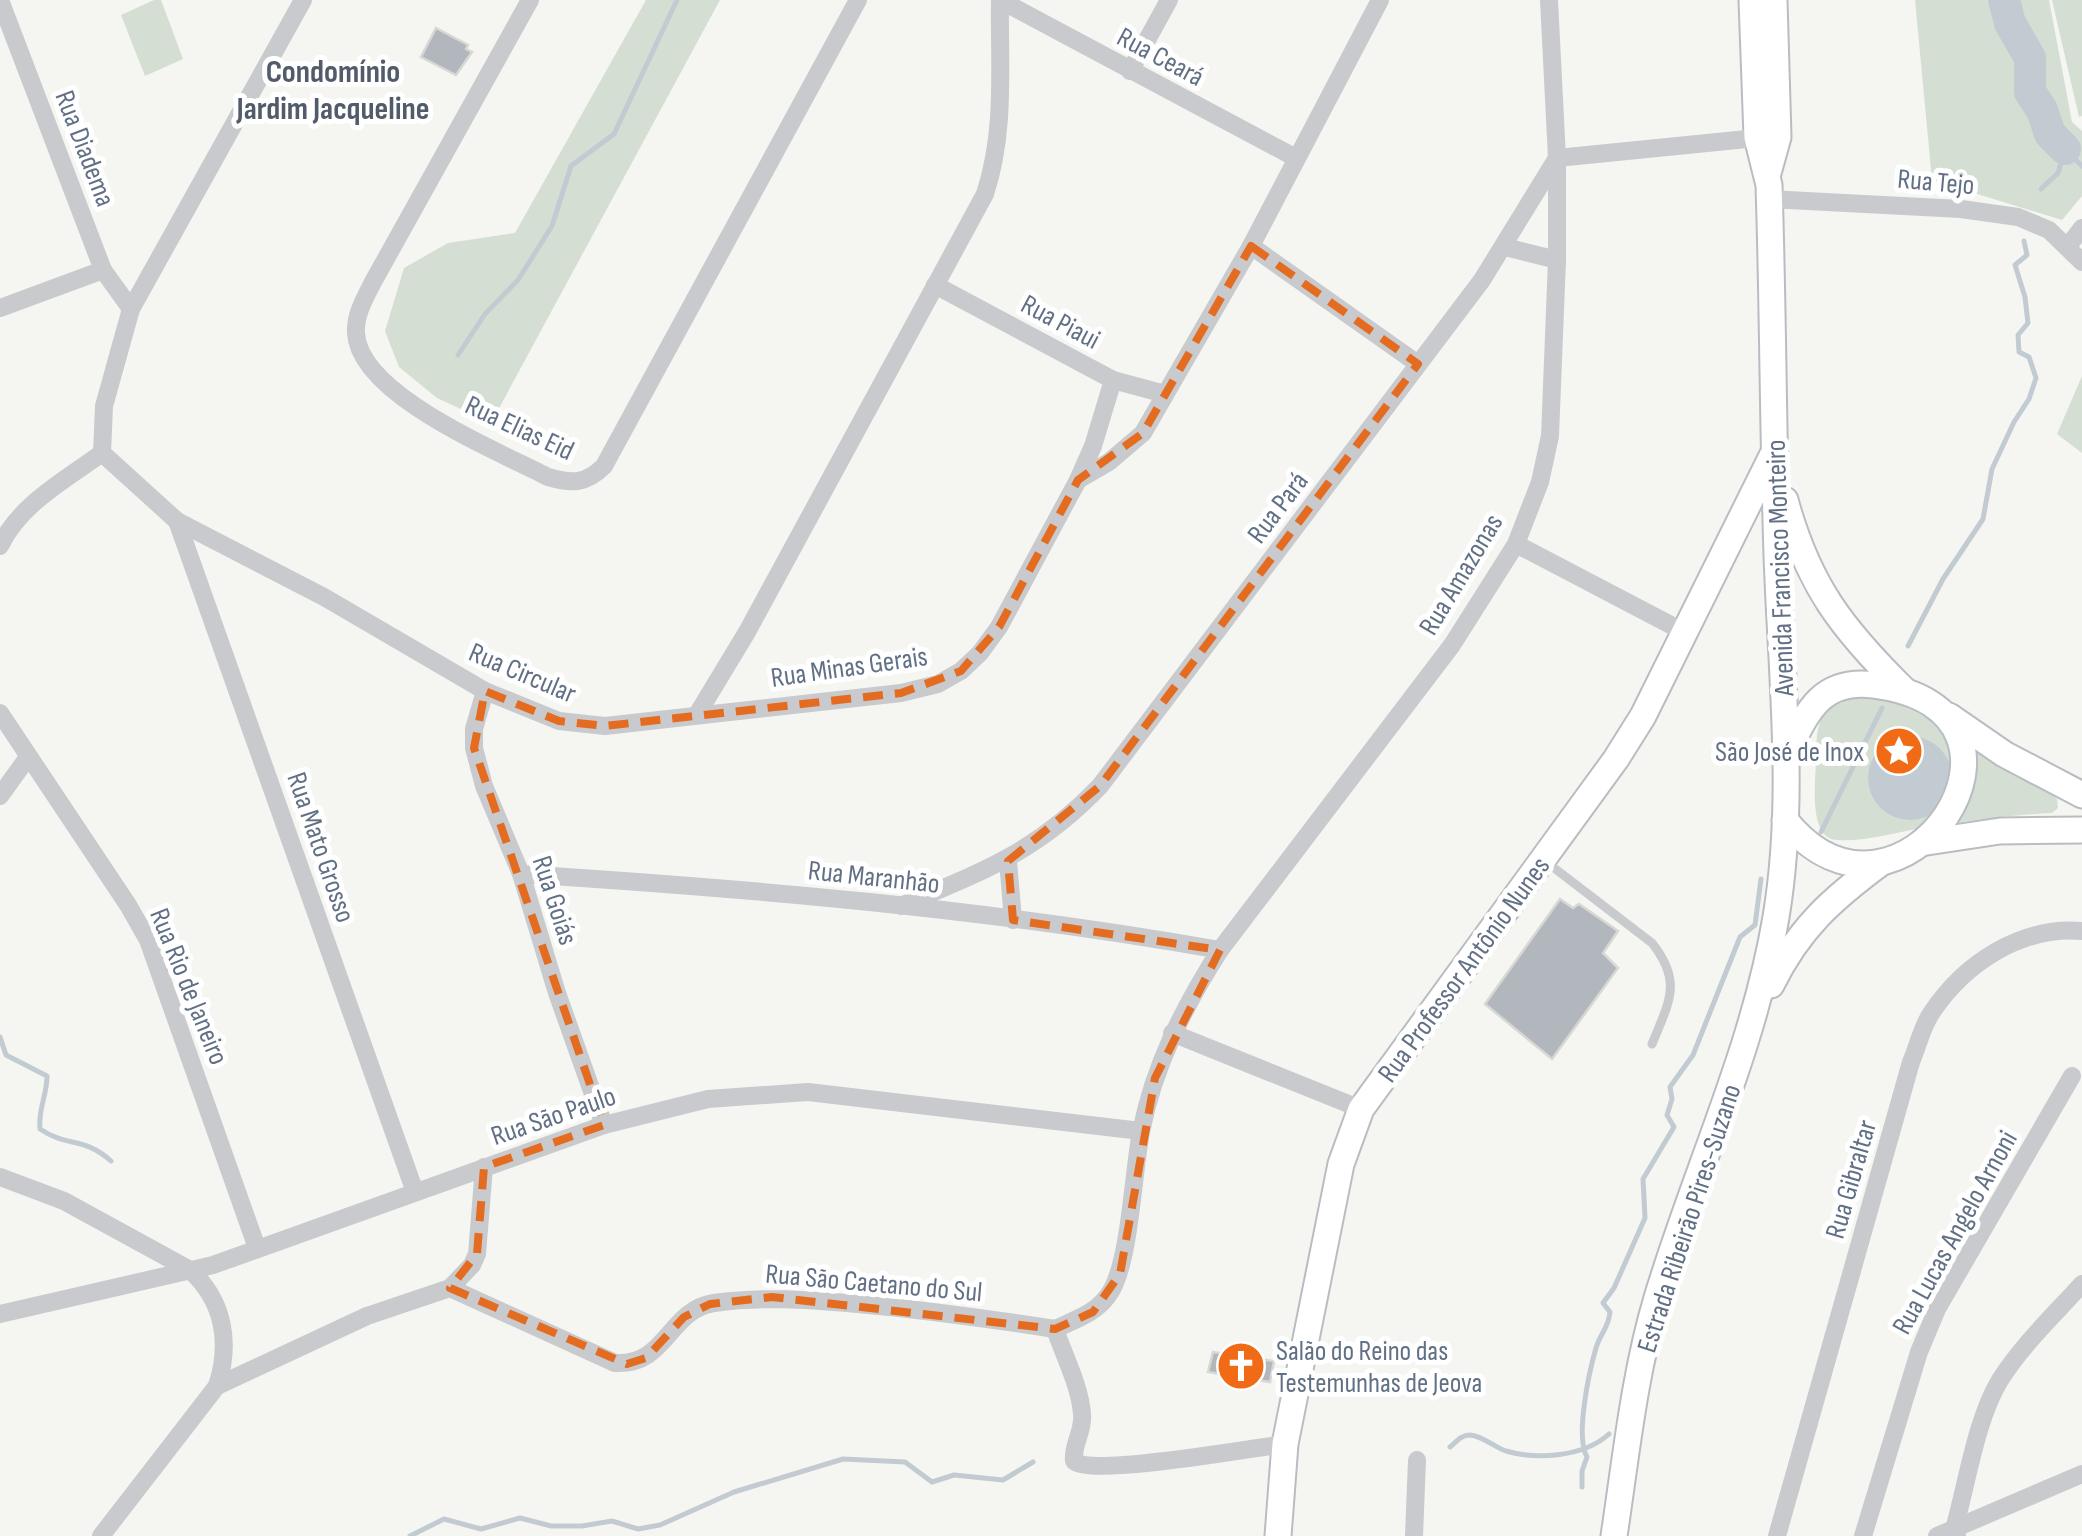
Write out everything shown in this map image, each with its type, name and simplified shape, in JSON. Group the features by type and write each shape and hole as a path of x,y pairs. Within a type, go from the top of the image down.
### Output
{"main road":[{"name":"Avenida Francisco Monteiro","path":"1752,0 1767,137 1785,758 1777,911 1753,1020"},
{"name":"Avenida Francisco Monteiro","path":"1767,137 1774,0"},
{"name":"Rua Professor Antônio Nunes","path":"1278,1536 1285,1444 1341,1164 1361,1110 1644,716 1726,546 1776,458"},
{"path":"1776,458 1797,543 1829,606 1855,642 1904,690 2004,754 2082,795"},
{"path":"1726,546 1752,541 1777,551"},
{"path":"1785,758 1805,716 1820,698 1837,688 1851,684 1904,690"},
{"path":"1927,842 1947,819 1964,775 1964,756 1955,728 1942,712"},
{"path":"1784,820 1798,838 1836,860 1856,864 1882,862"},
{"path":"1753,1020 1798,937 1817,915 1882,862 1927,842 2000,830 2082,830"},
{"name":"Estrada Ribeirão Pires-Suzano","path":"1614,1536 1639,1372 1656,1300 1753,1020"}],"street":[{"name":"Rua Diadema","path":"0,0 104,270 131,309"},
{"path":"0,546 25,509 102,453 104,406 131,309 304,0"},
{"name":"Rua Elias Eid","path":"530,0 373,282 357,315 355,331 358,348 372,372 404,401 548,478 567,483 582,482 604,466 858,0"},
{"path":"698,713 747,632 985,194 995,164 1001,122 1000,0"},
{"name":"Rua Ceará","path":"1000,0 1296,158"},
{"path":"1130,71 1169,0"},
{"name":"Rua Minas Gerais","path":"1078,480 1109,462 1143,433 1251,246 1380,0"},
{"name":"Rua Amazonas","path":"1055,1329 1093,1312 1104,1302 1120,1274 1141,1131 1172,1033 1220,950 1452,645 1516,544 1540,482 1550,436 1557,260 1557,158 1549,0"},
{"path":"1557,158 1767,137"},
{"name":"Rua Pará","path":"901,906 1008,861 1054,830 1100,786 1505,247 1557,158"},
{"name":"Rua Tejo","path":"1769,186 2018,218 2038,223 2082,262"},
{"path":"2068,246 2082,228"},
{"path":"1251,246 1418,364"},
{"path":"1505,247 1557,260"},
{"path":"0,308 104,270"},
{"name":"Rua Piaui","path":"935,286 1112,380 1165,394"},
{"name":"Rua Minas Gerais","path":"698,713 901,692 938,684 960,672 999,627 1078,480 1093,446 1112,380"},
{"name":"Rua Circular","path":"102,453 177,521 324,596 484,690 535,713 579,725 605,726 698,713"},
{"name":"Rua Mato Grosso","path":"177,521 415,1192"},
{"path":"1516,544 1686,633"},
{"name":"Rua Goiás","path":"484,690 474,729 474,748 484,786 521,874 557,994 604,1125"},
{"name":"Rua Rio de Janeiro","path":"0,713 148,940 257,1248"},
{"path":"0,796 28,757"},
{"path":"1008,861 1013,920"},
{"name":"Rua Maranhão","path":"521,874 694,885 901,906 1124,933 1220,950"},
{"name":"Rua Gibraltar","path":"1777,1536 1911,1062 1930,1015 1958,979 1987,956 2022,938 2082,931"},
{"path":"1172,1033 1361,1110"},
{"name":"Rua Lucas Angelo Arnoni","path":"1863,1536 1908,1387 1937,1309 2072,1076"},
{"name":"Rua São Paulo","path":"0,1314 190,1270 604,1125 708,1099 808,1092 1141,1131"},
{"path":"217,1386 367,1316 450,1288 477,1254 484,1167"},
{"path":"0,1178 64,1201 190,1270 212,1292 220,1312 222,1368 217,1386 101,1536"},
{"path":"1950,1534 1999,1382 2082,1284"},
{"name":"Rua São Caetano do Sul","path":"450,1288 615,1363 627,1364 646,1358 698,1307 772,1297 942,1312 1055,1329"},
{"path":"1055,1329 1082,1410 1081,1431 1073,1454 1076,1464 1085,1468 1118,1466 1285,1444"},
{"path":"1414,1536 1418,1460"},
{"path":"1950,1534 2082,1474"}],"lane":[{"path":"1543,859 1652,943 1662,956 1671,973 1671,996 1652,1044"}],"highlighted area":[{"path":"1251,246 1418,364 1100,786 1008,861 1013,920 1220,950 1155,1078 1120,1274 1093,1312 1055,1329 772,1297 710,1304 684,1317 646,1358 627,1364 450,1288 477,1254 484,1167 604,1125 474,748 485,691 559,721 605,726 901,693 961,671 999,627 1078,480 1143,433"}],"shaded area":[{"path":"161,0 183,59 145,76 121,15"},
{"path":"646,0 720,0 491,423 437,398 399,367 385,331 404,268 448,243 515,233"},
{"path":"1915,0 2049,0 2072,122 2082,131 2082,196 2062,220 1932,180"},
{"path":"2052,0 2082,0 2079,117"},
{"path":"2082,376 2082,453 2057,434"},
{"path":"1862,688 1980,748 2048,791 2057,799 2058,808 2052,813 1970,821 1868,838 1828,837 1815,808 1818,731 1831,706"},
{"path":"1910,736 1933,743 1945,755 1952,778 1945,801 1933,813 1910,820 1887,813 1875,801 1868,778 1875,755 1887,743"}],"building":[{"path":"436,28 468,45 466,49 472,52 456,75 421,57"},
{"path":"1560,899 1573,908 1579,904 1618,931 1603,953 1618,968 1552,1059 1485,1004"},
{"name":"Salão do Reino das Testemunhas de Jeova","path":"1213,1352 1274,1361 1270,1382 1208,1372"}],"waterway":[{"path":"458,355 485,314 518,280 552,226 571,166 614,134 677,0"},
{"path":"2004,0 2010,23 2030,58 2030,92 2042,110 2050,134 2065,149"},
{"path":"2065,149 2082,166"},
{"path":"2041,189 2058,173 2065,149"},
{"path":"1908,646 1943,579 1983,519 1992,469 2036,378 2029,357 2019,352 2018,335 2028,323 2015,265 2027,255 2024,241"},
{"path":"1821,832 1882,708"},
{"path":"1582,1487 1587,1457 1582,1435 1587,1388 1610,1312 1603,1303 1614,1288 1645,1218 1643,1179 1674,1127 1667,1115 1672,1099 1670,1087 1693,1055 1740,937 1755,925 1761,879"},
{"path":"0,1037 6,1055 47,1076 40,1129 92,1148 111,1161"},
{"path":"1450,1447 1470,1435 1518,1454 1560,1455 1587,1448 1609,1434"},
{"path":"410,1536 444,1519 481,1529 520,1518 551,1526 612,1521 638,1529 660,1525 734,1492 843,1459 905,1462 932,1482 954,1475 1003,1480 1033,1462"}],"place":[{"name":"São José de Inox","path":"1899,751"},
{"name":"Salão do Reino das Testemunhas de Jeova","path":"1241,1366"}],"district":[{"name":"Condomínio Jardim Jacqueline","path":"333,90"}]}
